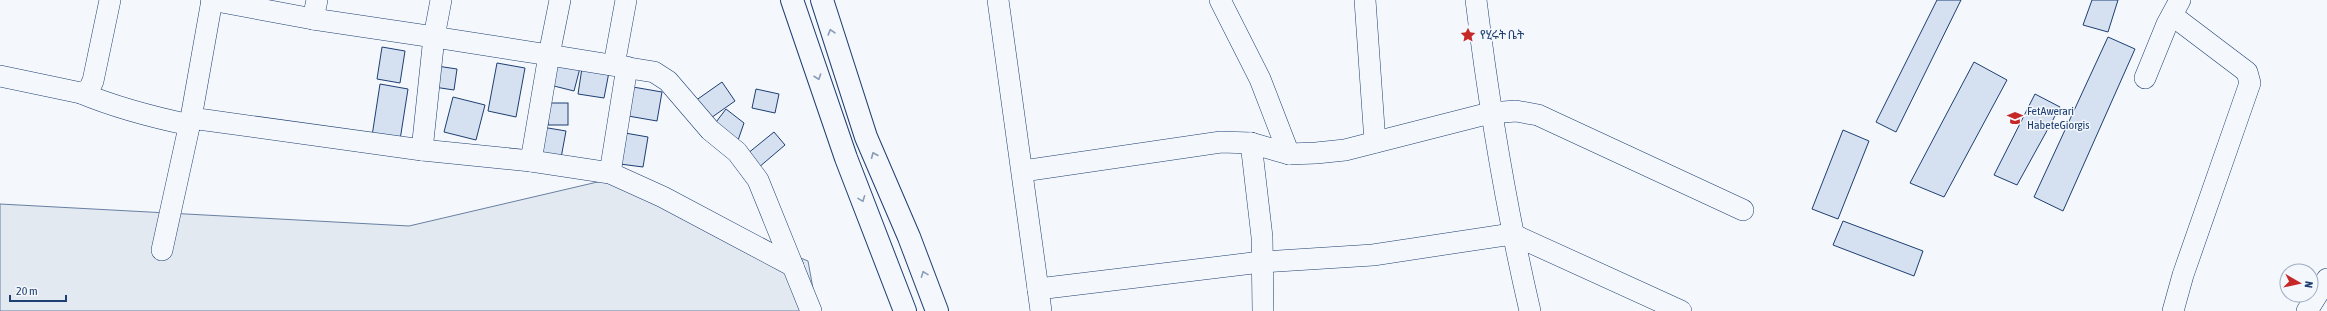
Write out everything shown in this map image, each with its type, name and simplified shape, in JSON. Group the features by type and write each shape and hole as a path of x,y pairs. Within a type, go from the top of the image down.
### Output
{"main road":[{"path":"792,0 846,158 905,311"},
{"path":"822,0 866,137 909,237 937,311"},
{"path":"882,249 909,237"}],"street":[{"path":"81,93 89,89 93,81 110,0"},
{"path":"162,250 191,122 212,0 315,10 434,37 654,72 668,81 710,130 737,152 758,180 811,311"},
{"path":"422,150 434,37 441,0"},
{"path":"531,161 548,55 560,0"},
{"path":"610,173 626,0"},
{"path":"998,0 1042,311"},
{"path":"1220,0 1260,80 1289,154"},
{"path":"1365,0 1375,142"},
{"path":"1476,0 1490,113 1512,234 1530,311"},
{"path":"2145,78 2167,24 2176,8 2247,72 2250,83 2183,275 2173,311"},
{"path":"0,76 81,93 110,105 142,115 422,150 531,161 610,173 663,197 793,266"},
{"path":"1023,171 1221,142 1251,143 1289,154 1345,150 1490,113 1516,111 1538,115 1743,210"},
{"path":"1251,143 1262,237 1261,262 1263,311"},
{"path":"1038,289 1261,262 1372,255 1512,234 1682,311"},
{"path":"2307,311 2327,278"}],"shaded area":[{"path":"606,180 808,261 817,311 0,311 0,204 409,226"}],"building":[{"path":"1937,0 1961,0 1896,132 1876,122"},
{"path":"2092,0 2118,0 2108,32 2083,25"},
{"name":"FetAwerari HabeteGiorgis","path":"2108,37 2135,49 2063,211 2034,197"},
{"path":"382,47 405,51 400,83 377,79"},
{"path":"556,61 580,68 574,91 550,85"},
{"name":"FetAwerari HabeteGiorgis","path":"1974,62 2007,80 1944,197 1910,183"},
{"path":"497,63 525,68 516,117 488,111"},
{"path":"437,66 457,69 454,90 434,87"},
{"path":"582,68 609,72 604,98 578,94"},
{"path":"722,82 735,101 708,120 695,101"},
{"path":"380,84 408,89 400,140 372,136"},
{"path":"633,87 662,92 657,121 628,116"},
{"path":"756,89 779,94 775,113 752,108"},
{"path":"2035,94 2060,107 2017,185 1994,175"},
{"path":"453,97 485,105 476,140 444,132"},
{"path":"548,103 568,103 568,125 548,125"},
{"path":"726,109 744,123 735,149 710,130"},
{"path":"542,127 566,131 561,158 537,155"},
{"path":"1843,130 1869,141 1838,219 1812,209"},
{"path":"774,132 785,145 758,168 747,154"},
{"path":"625,133 648,137 643,167 620,164"},
{"path":"1843,221 1923,251 1914,276 1833,245"}],"place":[{"name":"የሂሩት ቤት","path":"1468,35"},
{"name":"FetAwerari HabeteGiorgis","path":"2015,118"}]}
